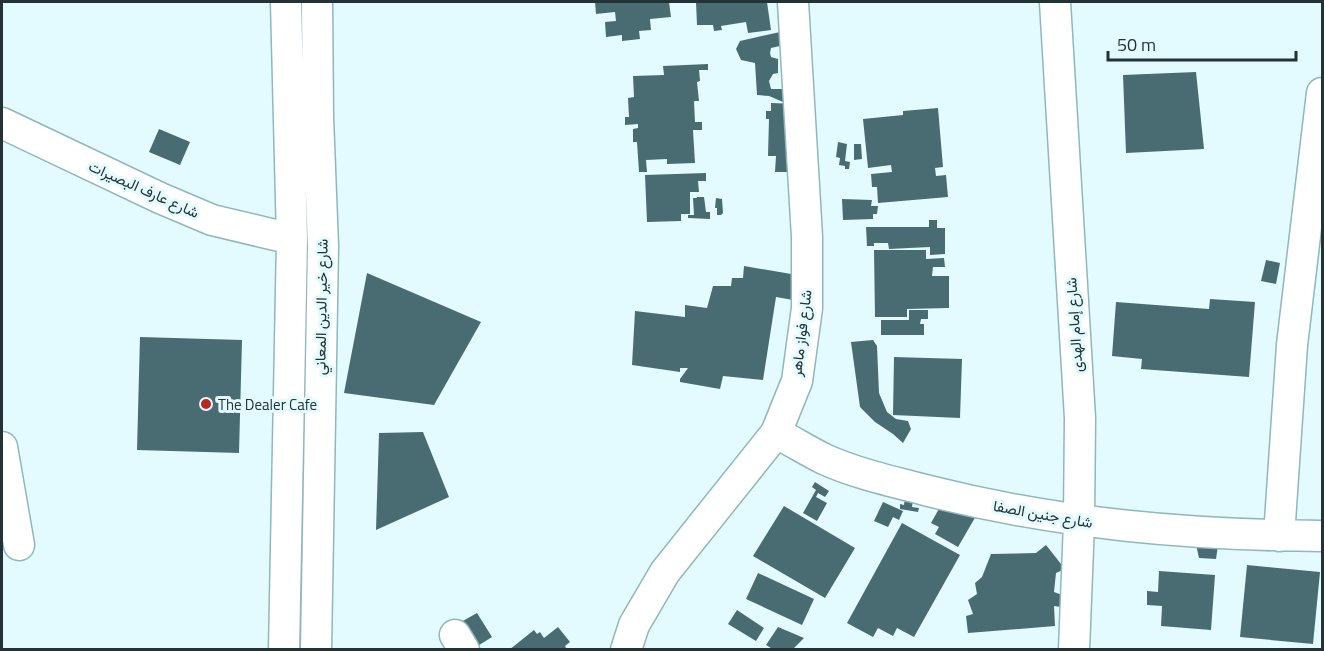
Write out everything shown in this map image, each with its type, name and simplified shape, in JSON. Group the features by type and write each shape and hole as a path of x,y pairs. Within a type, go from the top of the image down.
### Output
{"street":[{"name":"شارع خير الدين المعاني","path":"284,650 292,239 286,2"},
{"name":"شارع خير الدين المعاني","path":"316,650 323,246 318,117 317,2"},
{"name":"شارع فواز ماهر","path":"626,650 634,625 665,572 776,433 797,381 807,309 807,237 793,2"},
{"name":"شارع إمام الهدى","path":"1054,2 1080,418 1074,650"},
{"path":"1279,536 1292,345 1323,93"},
{"name":"شارع عارف البصيرات","path":"2,123 160,198 212,220 292,239"},
{"name":"شارع جنين الصفا","path":"776,433 826,459 863,472 974,502 1079,522 1139,528 1279,536 1323,536"},
{"path":"2,447 19,545"}],"building":[{"path":"595,2 669,2 671,17 650,19 651,30 639,31 640,39 622,41 622,35 606,37 605,22 616,21 615,12 596,14"},
{"path":"696,2 767,2 771,30 748,33 746,22 721,26 722,30 714,31 713,25 697,25"},
{"path":"780,32 780,46 771,48 770,53 771,57 778,59 778,73 773,74 769,81 771,89 784,89 783,102 769,96 757,95 755,63 741,60 736,49 740,41"},
{"path":"708,64 708,70 699,70 700,81 697,82 699,101 694,101 695,122 702,122 702,130 693,130 695,163 667,164 667,159 646,160 647,172 639,172 637,142 633,142 633,129 638,128 638,124 625,125 625,117 629,117 628,98 634,97 633,76 664,75 663,66"},
{"path":"1196,72 1204,149 1126,153 1123,75"},
{"path":"771,103 797,104 795,172 775,172 776,156 768,156 769,119 766,119 766,111 771,111"},
{"path":"938,108 943,167 935,168 936,176 946,175 948,197 878,203 877,187 872,187 871,174 892,172 891,165 868,168 863,119 903,115 903,111"},
{"path":"159,129 190,142 180,165 149,152"},
{"path":"838,142 847,144 845,161 850,162 849,169 839,165 840,158 836,157"},
{"path":"854,144 861,144 862,159 854,160"},
{"path":"706,173 706,181 698,181 699,192 690,192 690,214 681,214 681,221 647,222 645,175"},
{"path":"704,197 706,212 710,212 710,219 688,218 688,215 694,215 693,198"},
{"path":"716,198 722,199 723,213 721,215 717,215"},
{"path":"842,199 872,200 871,206 878,206 877,214 873,214 873,219 843,220"},
{"path":"929,220 937,220 937,228 945,228 945,254 930,255 930,247 889,249 888,243 874,243 874,246 867,246 866,227 929,227"},
{"path":"874,250 926,250 926,259 944,258 945,267 933,267 932,276 949,276 949,308 907,309 907,317 875,317"},
{"path":"1266,260 1280,263 1276,284 1261,281"},
{"path":"744,266 797,275 793,300 776,297 763,380 723,376 720,389 680,382 688,368 680,368 680,372 632,365 635,311 685,317 685,305 707,308 713,286 731,286 732,278 743,278"},
{"path":"367,273 481,322 434,405 344,393"},
{"path":"1210,299 1255,302 1249,377 1141,369 1142,359 1112,356 1116,302 1209,309"},
{"path":"909,310 928,310 928,319 921,319 920,324 924,324 924,335 881,335 881,320 909,320"},
{"path":"140,337 242,340 239,453 137,450"},
{"path":"873,340 877,346 879,393 887,412 896,419 908,421 911,429 903,443 875,422 860,407 851,342"},
{"path":"894,357 962,359 960,418 893,415"},
{"path":"423,432 449,497 376,530 379,433"},
{"path":"815,482 829,491 825,497 818,493 816,497 827,503 817,521 803,513 816,490 812,487"},
{"path":"905,498 913,500 912,507 919,508 918,512 900,509 900,504 904,505"},
{"path":"945,498 976,516 958,547 935,534 939,527 931,523"},
{"path":"883,502 903,511 899,520 893,517 888,527 874,521"},
{"path":"784,506 855,548 825,598 753,556"},
{"path":"902,523 960,555 914,637 897,628 893,636 878,628 873,637 847,623"},
{"path":"1219,539 1216,559 1199,558 1195,540"},
{"path":"1046,545 1065,569 1056,573 1054,592 1062,595 1061,607 1054,606 1055,626 968,633 966,616 973,614 968,600 977,594 975,583 982,577 991,554 1036,553"},
{"path":"1247,565 1320,572 1313,644 1240,637"},
{"path":"1159,571 1215,575 1211,630 1161,626 1162,606 1147,605 1147,591 1158,592"},
{"path":"758,573 814,599 802,625 746,599"},
{"path":"737,610 764,628 756,641 728,624"},
{"path":"477,613 492,637 476,647 461,622"},
{"path":"558,627 570,642 565,646 567,650 509,650 534,630 537,634 540,632 544,638"},
{"path":"778,627 804,638 792,650 774,650 766,645"}],"place":[{"name":"The Dealer Cafe","path":"206,404"}]}
